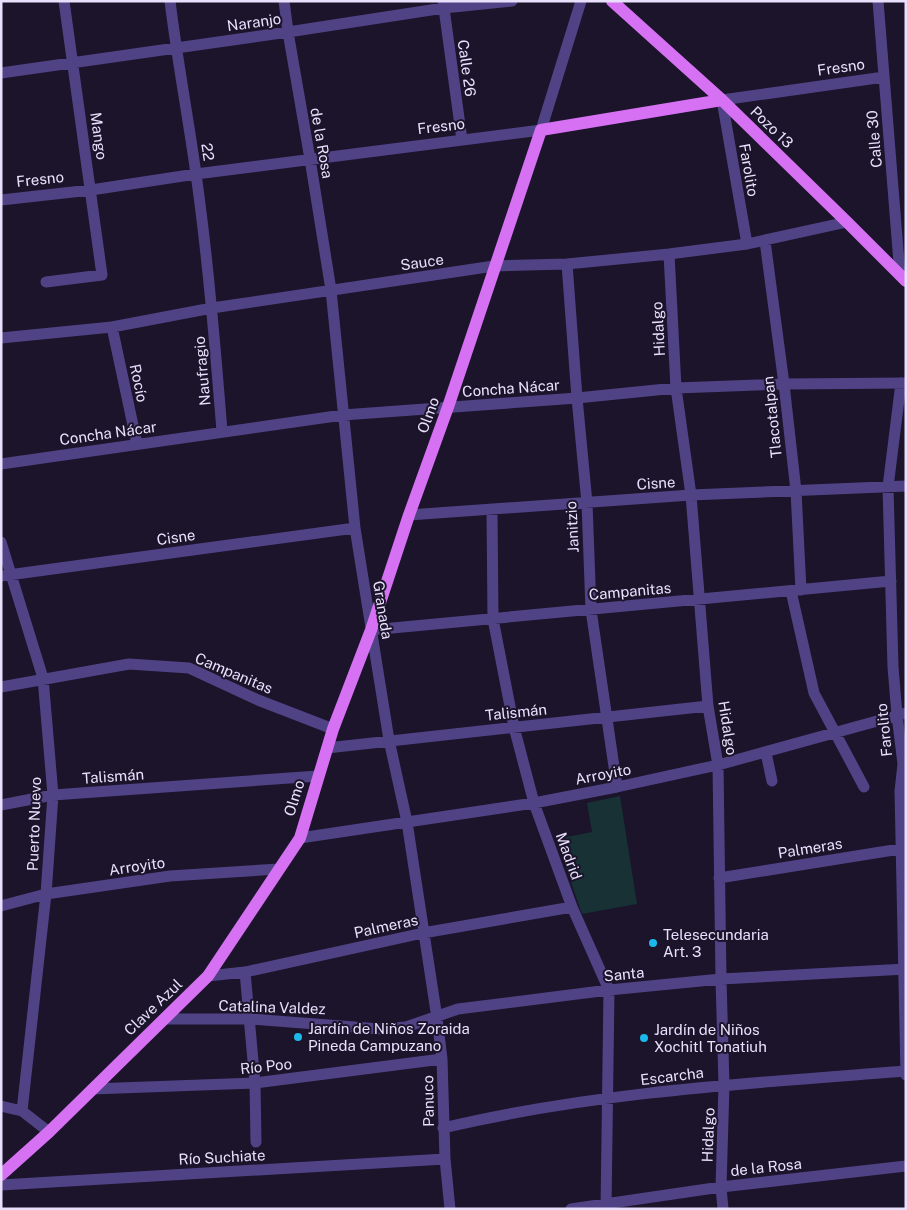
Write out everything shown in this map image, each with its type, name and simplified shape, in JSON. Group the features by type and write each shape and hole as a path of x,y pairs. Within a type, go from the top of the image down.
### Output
{"main road":[{"name":"Pozo 13","path":"612,1 722,100 903,278"},
{"name":"Fresno","path":"541,130 722,100"},
{"name":"Olmo","path":"300,838 333,729 371,630 541,130"},
{"name":"Clave Azul","path":"1,1175 49,1132 208,976 300,838"}],"street":[{"name":"Mango","path":"46,282 102,275 64,1"},
{"name":"22","path":"170,1 196,174 212,308"},
{"name":"de la Rosa","path":"284,1 331,290"},
{"name":"Naranjo","path":"1,73 288,32 443,5 512,1"},
{"name":"Olmo","path":"541,130 581,1"},
{"name":"Calle 30","path":"878,1 884,77 901,215 903,278"},
{"name":"Calle 26","path":"443,5 462,140"},
{"name":"Fresno","path":"722,100 884,77"},
{"name":"Farolito","path":"722,100 747,244"},
{"name":"Fresno","path":"1,200 91,190 196,174 541,130"},
{"name":"Sauce","path":"1,338 112,327 212,308 494,266 566,264 747,244 848,222"},
{"name":"Tlacotalpan","path":"765,241 796,491 796,590 814,693 834,734 864,787"},
{"name":"Hidalgo","path":"668,254 676,388 691,495 708,706 718,765 720,979 724,1086 721,1187 723,1209"},
{"name":"Janitzio","path":"566,264 576,398 587,503 591,610 617,787"},
{"name":"Granada","path":"331,290 355,528 389,740 407,822 423,933"},
{"name":"Naufragio","path":"212,308 222,431"},
{"name":"Rocío","path":"112,327 137,444"},
{"name":"Farolito","path":"903,383 888,487 893,667 901,714 903,764 900,791 903,849 906,1072"},
{"name":"Concha Nácar","path":"1,464 343,415 576,398 676,388 784,384 903,383"},
{"name":"Cisne","path":"409,515 691,495 906,486"},
{"name":"Madrid","path":"492,510 493,619 514,727 534,803 572,907 609,990 606,1206"},
{"name":"Cisne","path":"7,575 355,528"},
{"name":"Puerto Nuevo","path":"1,542 7,575 43,678 53,795 46,894 22,1111"},
{"name":"Campanitas","path":"371,630 891,581"},
{"name":"Campanitas","path":"1,687 129,664 189,668 258,700 333,729"},
{"name":"Talismán","path":"327,748 708,706"},
{"name":"Arroyito","path":"300,838 534,803 617,787 766,753 901,714"},
{"path":"766,753 772,781"},
{"name":"Talismán","path":"1,805 53,795 318,776"},
{"name":"Palmeras","path":"719,878 903,849"},
{"name":"Arroyito","path":"1,906 46,894 170,876 279,869"},
{"name":"Palmeras","path":"208,976 246,972 423,933 572,907"},
{"name":"Panuco","path":"423,933 442,1059 443,1128 450,1209"},
{"name":"Santa","path":"437,1018 458,1009 609,990 720,979 905,970"},
{"path":"246,972 255,1083 256,1142"},
{"name":"Catalina Valdez","path":"164,1019 250,1019 380,1029 406,1027 437,1018"},
{"name":"Río Poo","path":"92,1089 255,1083 442,1059"},
{"name":"Escarcha","path":"443,1128 491,1117 607,1099 724,1086 906,1072"},
{"path":"1,1106 22,1111 49,1132"},
{"name":"Río Suchiate","path":"1,1185 445,1159"},
{"name":"de la Rosa","path":"571,1209 606,1206 721,1187 906,1166"}],"green space":[{"path":"620,796 637,904 582,914 556,839 592,832 587,803"}],"place":[{"name":"Telesecundaria Art. 3","path":"653,943"},
{"name":"Jardín de Niños Zoraida Pineda Campuzano","path":"298,1037"},
{"name":"Jardín de Niños Xochitl Tonatiuh","path":"644,1038"}]}
